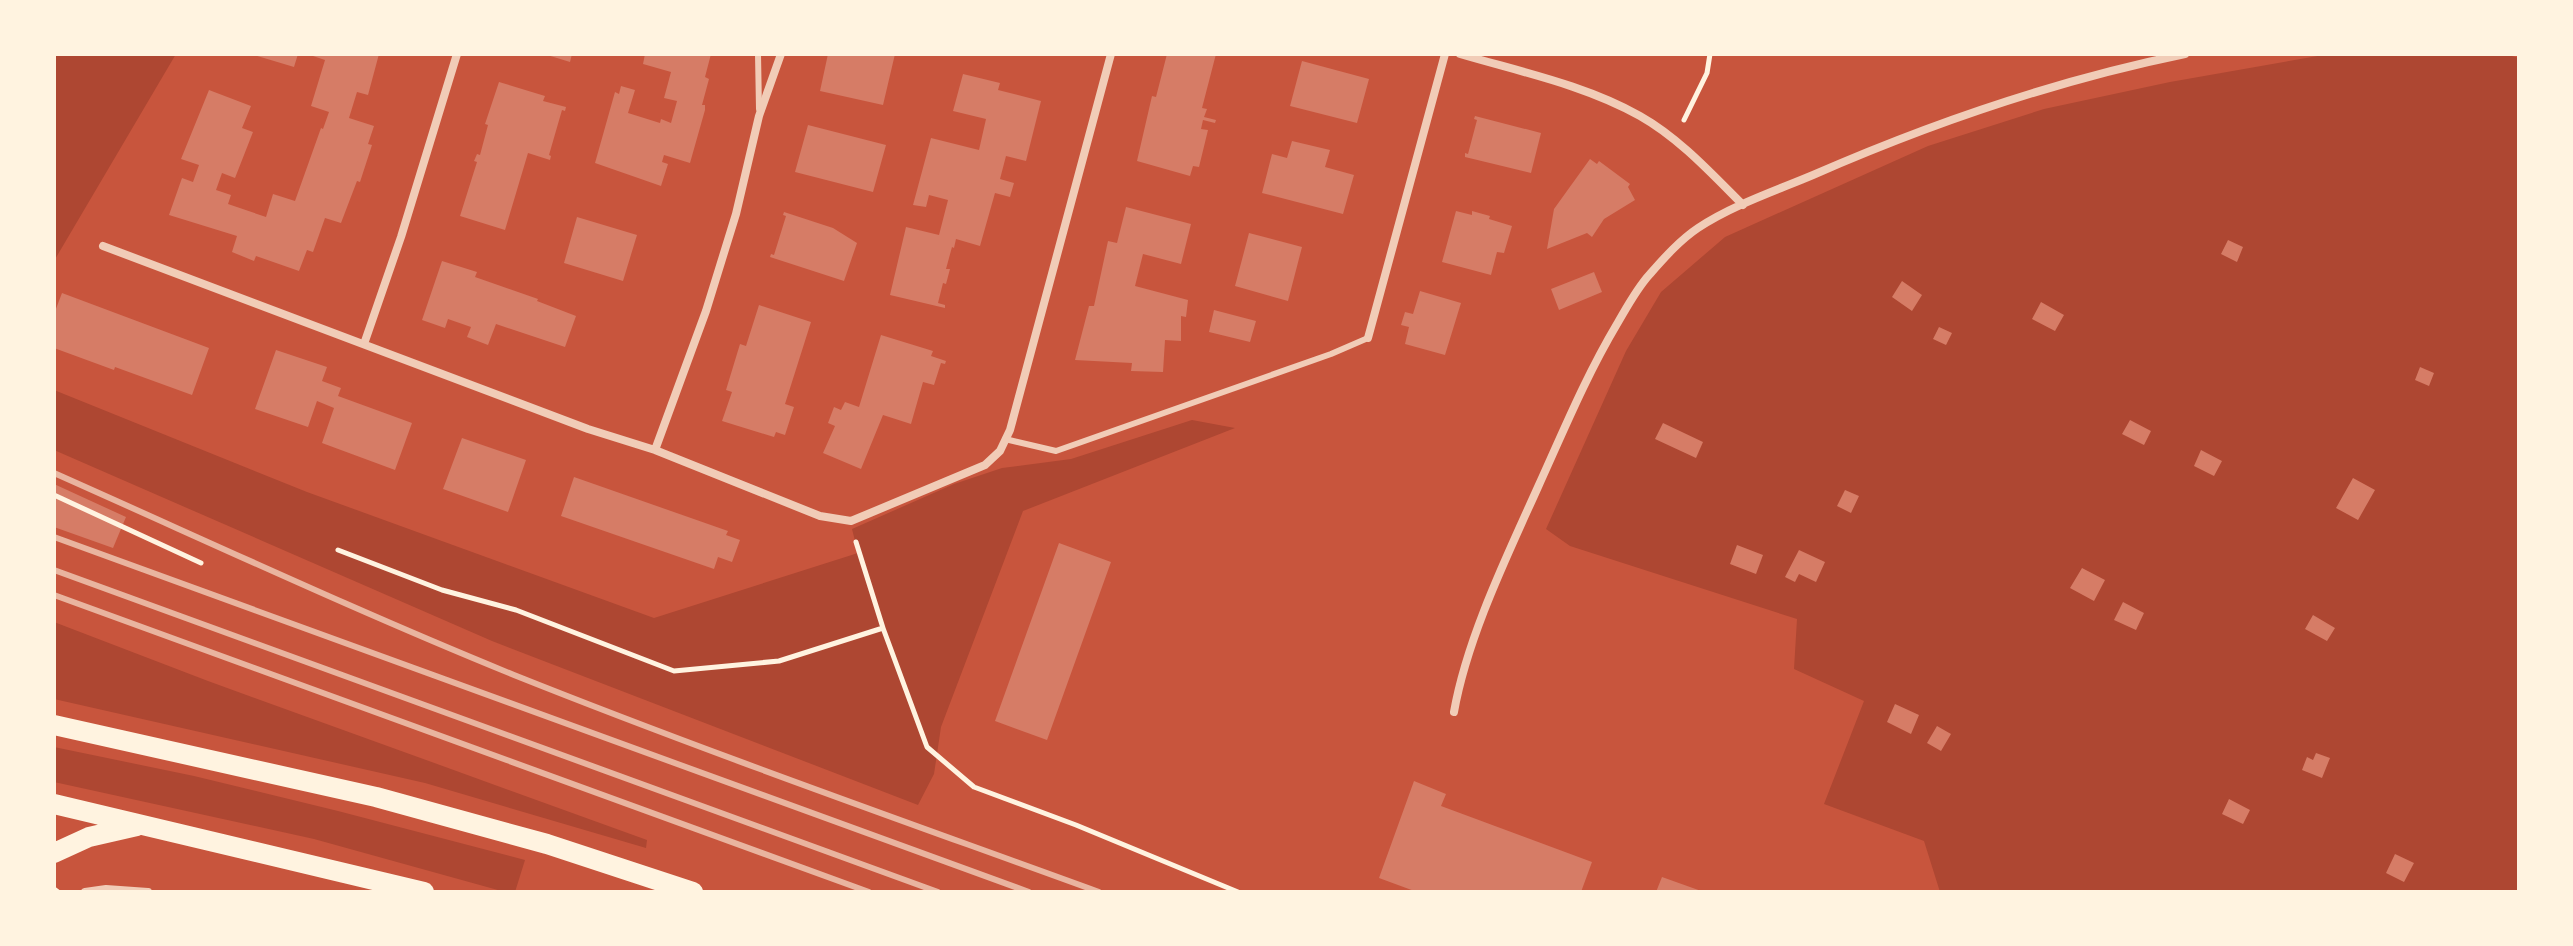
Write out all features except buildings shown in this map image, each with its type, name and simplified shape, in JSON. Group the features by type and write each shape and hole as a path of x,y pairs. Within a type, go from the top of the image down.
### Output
{"main road":[{"path":"54,725 376,797 547,844 693,892"},
{"path":"54,804 424,892"},
{"path":"54,853 89,837 144,824"}],"street":[{"path":"364,344 406,223 457,54"},
{"path":"655,450 706,311 736,214 759,116 781,54"},
{"path":"103,246 588,429 655,450 820,516 851,521 985,465 1000,451 1014,415 1111,54"},
{"path":"1368,338 1445,54"},
{"path":"1460,54 1595,94 1642,117 1691,154 1743,205"},
{"path":"1454,712 1459,681 1513,542 1594,362 1647,277 1697,229 1743,205 1856,156 1970,113 2092,75 2185,54"},
{"path":"85,892 106,889 148,892"}],"lane":[{"path":"758,54 759,116"},
{"path":"1005,439 1056,451 1331,354 1368,338"}],"path":[{"path":"1674,141 1707,73 1710,54"},
{"path":"54,495 201,563"},
{"path":"851,521 883,628 927,747 974,787 1238,892"},
{"path":"338,550 442,590 516,610 674,671 779,661 883,628"}],"shaded area":[{"path":"54,54 176,54 54,261"},
{"path":"2329,54 2504,54 2519,58 2519,892 1940,892 1924,841 1824,804 1864,701 1794,669 1797,619 1570,546 1546,529 1626,351 1661,292 1725,237 1928,146 2044,109 2170,82"},
{"path":"54,390 307,492 654,618 858,553 852,529 954,484 1002,468 1071,459 1192,420 1235,428 1023,511 941,727 934,774 918,805 492,641 54,450"},
{"path":"54,622 647,840 646,848 425,783 54,699"},
{"path":"54,747 194,776 525,860 515,892 505,892 314,839 54,782"}],"railway":[{"path":"54,473 514,675 732,759 1099,892"},
{"path":"54,537 1029,892"},
{"path":"54,570 938,892"},
{"path":"54,595 869,892"}]}
